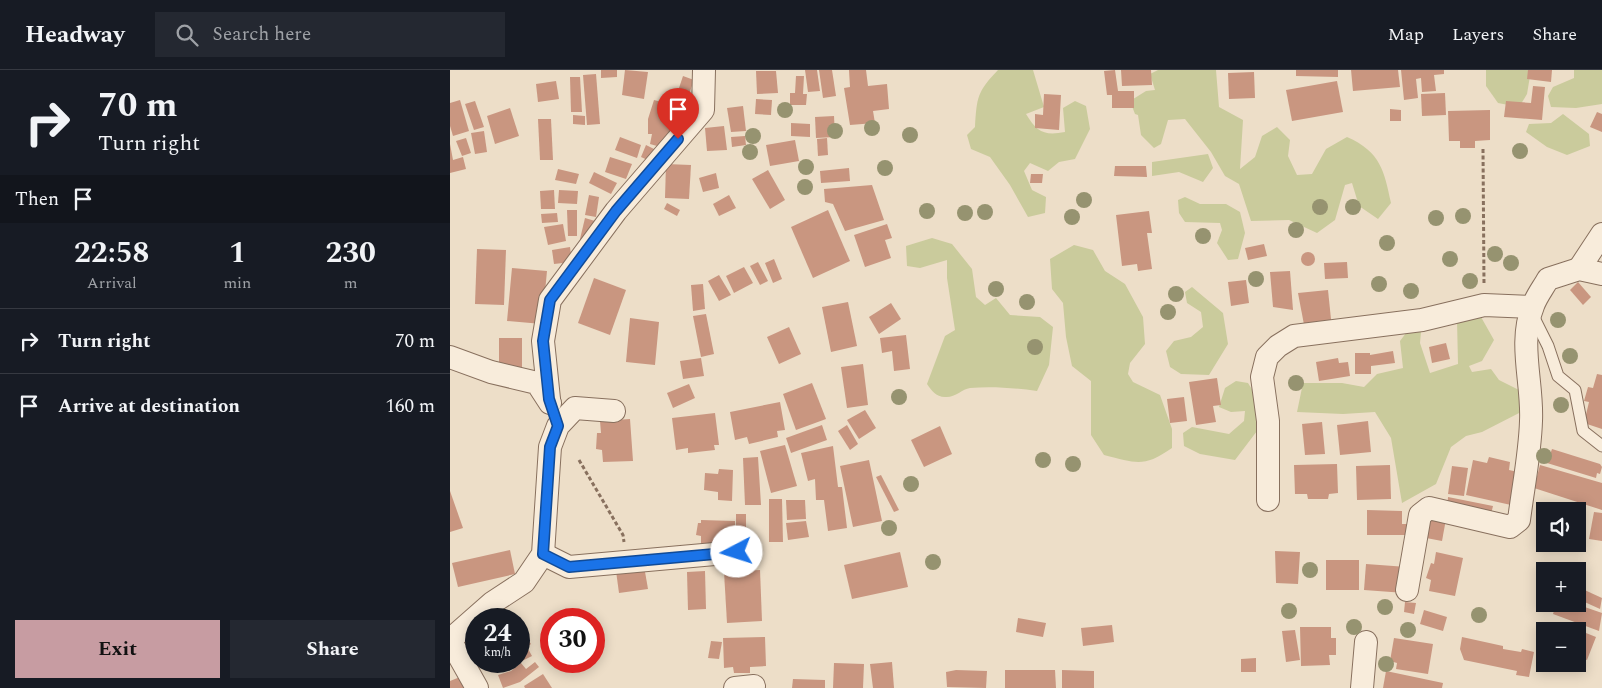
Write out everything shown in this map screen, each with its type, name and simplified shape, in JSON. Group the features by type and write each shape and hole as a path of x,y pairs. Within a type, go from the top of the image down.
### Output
{"street":[{"path":"558,426 549,399 543,341 550,300 616,211 703,110 704,70"},
{"path":"1579,269 1602,234"},
{"path":"1407,590 1420,514 1424,510 1430,508 1510,527 1519,520 1531,424 1532,402 1526,348 1532,310 1548,279 1579,269 1602,274"},
{"path":"1268,500 1268,421 1262,377 1267,357 1278,346 1294,336 1422,320 1484,305 1532,310"},
{"path":"450,358 491,372 537,383 549,399"},
{"path":"477,688 450,640 492,603 524,582 543,554 550,447 558,426 575,408 614,411"},
{"path":"543,554 569,567 737,552"},
{"path":"1362,688 1366,642"}],"lane":[{"path":"1532,310 1548,346 1558,376 1575,390 1583,432 1602,446"}],"path":[{"path":"1483,149 1484,305"},
{"path":"579,460 623,535 625,563"}],"green space":[{"path":"998,70 1033,70 1044,107 1026,114 1038,129 1046,133 1065,132 1063,108 1075,101 1086,106 1090,129 1075,159 1059,162 1048,171 1030,163 1024,171 1032,190 1046,197 1045,213 1028,217 1010,185 990,157 971,149 967,135 975,127 979,96"},
{"path":"1158,70 1216,70 1219,107 1243,120 1240,169 1255,157 1262,136 1277,127 1290,140 1288,156 1297,175 1312,174 1326,149 1347,137 1367,149 1374,156 1383,172 1391,203 1378,219 1359,206 1352,183 1345,185 1335,220 1317,233 1289,220 1251,221 1239,184 1225,176 1211,152 1185,119 1168,120 1161,144 1154,148 1141,135 1138,115 1135,114 1130,101 1146,91 1155,90 1150,74"},
{"path":"1486,70 1531,70 1527,94 1519,107 1498,103 1486,86"},
{"path":"1574,70 1602,70 1602,104 1576,108 1551,107 1548,96 1553,87 1574,78"},
{"path":"1563,114 1589,134 1590,146 1567,155 1547,147 1526,132 1529,124 1551,123"},
{"path":"1208,154 1213,168 1203,182 1179,172 1152,176 1152,162"},
{"path":"1185,197 1200,204 1226,204 1240,212 1245,233 1238,259 1228,260 1217,243 1222,230 1220,223 1185,222 1179,213 1178,200"},
{"path":"932,238 952,244 972,269 976,297 985,305 996,298 1010,315 1040,317 1053,327 1049,365 1037,391 978,387 967,389 952,396 942,397 932,391 927,384 945,336 955,330 947,278 947,260 920,268 907,266 906,246"},
{"path":"1074,245 1093,250 1105,271 1125,284 1143,317 1145,344 1130,363 1128,374 1133,382 1160,395 1172,429 1172,448 1154,459 1132,462 1104,455 1091,435 1091,381 1072,366 1066,337 1063,303 1052,289 1050,259"},
{"path":"1192,287 1223,313 1228,344 1209,375 1181,374 1170,367 1166,351 1174,341 1191,337 1203,327 1201,312 1187,303 1185,292"},
{"path":"1467,314 1481,317 1494,340 1482,361 1469,366 1472,372 1491,369 1499,380 1519,390 1525,410 1482,432 1466,436 1451,447 1436,484 1402,503 1391,438 1375,412 1343,414 1297,412 1303,383 1342,383 1364,387 1377,374 1403,368 1400,341 1409,329 1421,332 1420,343 1430,373 1458,364 1457,320"},
{"path":"1236,381 1248,383 1259,401 1257,431 1235,460 1200,454 1184,446 1183,433 1192,427 1229,434 1244,421 1245,411 1231,412 1219,407 1225,388"}],"building":[{"path":"601,70 617,70 617,77 601,78"},
{"path":"625,70 648,72 644,99 622,95"},
{"path":"805,70 817,70 820,91 808,92"},
{"path":"819,70 832,70 836,96 823,98"},
{"path":"849,70 866,70 868,86 887,84 889,109 873,111 875,123 850,125 844,88 850,87"},
{"path":"1115,70 1118,91 1134,91 1134,108 1112,108 1112,95 1107,95 1104,71"},
{"path":"1121,70 1151,70 1152,85 1122,86"},
{"path":"1296,70 1338,70 1338,77 1296,76"},
{"path":"1351,70 1398,70 1400,87 1353,91"},
{"path":"1401,70 1444,70 1444,74 1434,75 1436,91 1422,92 1421,78 1416,79 1418,98 1404,100"},
{"path":"1528,70 1552,70 1551,82 1527,79"},
{"path":"756,71 776,71 778,93 757,94"},
{"path":"1254,72 1255,98 1229,99 1228,73"},
{"path":"596,74 600,124 587,125 583,75"},
{"path":"683,76 694,80 686,103 675,100"},
{"path":"796,76 804,76 803,94 807,94 806,105 790,105 790,93 795,93"},
{"path":"570,77 580,77 582,112 571,112"},
{"path":"556,81 559,99 538,102 536,84"},
{"path":"1337,81 1343,112 1292,121 1286,90"},
{"path":"1533,86 1545,87 1542,120 1504,117 1506,101 1531,103"},
{"path":"1445,93 1446,115 1422,116 1421,94"},
{"path":"1044,94 1061,95 1059,130 1035,128 1035,114 1043,115"},
{"path":"756,99 772,100 771,115 755,114"},
{"path":"460,100 469,131 453,136 450,126 450,103"},
{"path":"654,100 684,108 678,128 664,148 650,144 652,134 648,134 648,119"},
{"path":"475,101 484,127 474,130 465,104"},
{"path":"743,106 746,131 731,132 727,108"},
{"path":"510,108 519,136 495,144 487,116"},
{"path":"1390,109 1401,110 1401,121 1390,121"},
{"path":"1490,110 1490,140 1475,141 1475,148 1460,148 1460,141 1449,141 1448,111"},
{"path":"1597,112 1602,114 1602,132 1590,127"},
{"path":"573,115 585,116 585,125 573,124"},
{"path":"834,116 835,137 816,138 815,117"},
{"path":"538,119 551,119 553,160 540,160"},
{"path":"791,123 810,124 810,137 791,136"},
{"path":"724,126 727,150 707,151 705,128"},
{"path":"484,131 487,152 475,154 471,133"},
{"path":"745,136 746,145 732,147 731,137"},
{"path":"620,137 641,145 637,158 615,150"},
{"path":"466,138 471,153 462,156 456,141"},
{"path":"827,138 828,155 818,156 817,139"},
{"path":"795,140 799,161 770,166 766,145"},
{"path":"450,144 453,160 463,157 466,169 450,173"},
{"path":"646,145 658,151 654,163 641,157"},
{"path":"610,157 632,164 626,179 605,172"},
{"path":"666,164 691,165 689,199 665,198"},
{"path":"1115,166 1146,166 1147,177 1114,176"},
{"path":"849,168 850,181 821,183 820,171"},
{"path":"558,169 579,174 576,184 555,180"},
{"path":"768,170 785,200 770,209 752,179"},
{"path":"594,172 617,183 611,194 589,183"},
{"path":"716,173 719,188 703,192 699,178"},
{"path":"1031,174 1043,174 1042,183 1030,183"},
{"path":"872,185 884,220 845,231 833,204 825,202 824,189"},
{"path":"554,190 555,209 541,209 540,191"},
{"path":"559,190 578,191 577,204 558,203"},
{"path":"589,195 599,197 596,217 585,215"},
{"path":"729,195 736,208 719,216 713,204"},
{"path":"667,203 680,210 677,216 664,209"},
{"path":"567,210 577,210 577,236 568,236"},
{"path":"828,210 850,261 813,278 791,227"},
{"path":"1149,211 1152,233 1147,233 1152,269 1138,271 1137,264 1122,266 1116,215"},
{"path":"557,213 558,222 542,223 541,214"},
{"path":"585,218 595,221 590,242 580,239"},
{"path":"563,224 566,241 548,245 544,227"},
{"path":"887,224 892,238 885,240 891,258 865,267 854,235"},
{"path":"1264,244 1267,256 1248,260 1245,248"},
{"path":"570,247 572,262 554,264 552,250"},
{"path":"477,249 506,250 504,305 475,304"},
{"path":"1308,252 1313,254 1315,259 1313,264 1308,266 1303,264 1301,259 1303,254"},
{"path":"774,259 782,279 773,283 765,263"},
{"path":"758,262 768,281 760,285 750,266"},
{"path":"1347,262 1348,278 1325,279 1324,263"},
{"path":"744,267 753,283 734,293 726,276"},
{"path":"512,268 547,271 542,324 507,321"},
{"path":"1290,271 1293,310 1273,307 1270,272"},
{"path":"719,275 731,295 719,301 708,281"},
{"path":"594,278 626,290 610,335 578,323"},
{"path":"1246,280 1249,303 1231,306 1228,282"},
{"path":"1578,282 1591,297 1583,305 1570,290"},
{"path":"703,284 705,309 693,311 691,285"},
{"path":"1328,290 1332,329 1305,330 1298,293"},
{"path":"848,302 857,346 831,352 822,307"},
{"path":"891,303 901,319 879,334 869,317"},
{"path":"706,314 714,354 701,357 693,316"},
{"path":"630,318 659,322 655,365 626,362"},
{"path":"789,327 801,354 779,364 767,337"},
{"path":"906,335 910,369 894,371 892,351 882,353 880,338"},
{"path":"499,338 522,338 522,368 499,368"},
{"path":"1446,343 1450,359 1432,363 1429,347"},
{"path":"1393,351 1395,363 1371,366 1371,374 1355,374 1355,353 1370,353 1370,355"},
{"path":"701,358 704,376 683,379 680,361"},
{"path":"1338,358 1339,363 1348,362 1350,376 1319,381 1316,362"},
{"path":"863,364 868,405 847,408 841,367"},
{"path":"1597,374 1602,375 1602,429 1584,423 1589,402 1584,401 1588,387 1593,388"},
{"path":"1217,378 1221,405 1213,406 1216,422 1196,425 1189,382"},
{"path":"812,383 826,419 796,430 783,394"},
{"path":"689,384 695,398 673,408 667,393"},
{"path":"1184,397 1187,421 1170,423 1167,399"},
{"path":"780,402 785,430 777,431 778,437 749,444 747,437 735,440 730,412"},
{"path":"865,410 876,428 859,439 847,420"},
{"path":"715,413 719,445 714,445 715,450 688,453 688,448 676,450 672,418"},
{"path":"630,419 633,461 603,462 602,450 596,449 597,433 601,433 600,421"},
{"path":"1368,421 1371,452 1340,455 1337,425"},
{"path":"1322,422 1325,454 1305,455 1302,424"},
{"path":"822,425 827,440 791,453 786,438"},
{"path":"847,425 858,444 850,450 838,431"},
{"path":"940,426 952,454 924,467 911,440"},
{"path":"785,445 797,486 771,493 760,451"},
{"path":"833,446 838,487 842,487 847,528 828,531 824,500 816,500 815,479 808,481 801,453"},
{"path":"1552,449 1600,464 1602,467 1600,474 1597,473 1596,478 1547,463"},
{"path":"758,457 761,505 745,505 743,458"},
{"path":"1489,457 1510,462 1509,470 1518,472 1511,505 1466,495 1473,460 1487,463"},
{"path":"869,460 882,521 853,527 840,466"},
{"path":"1337,464 1338,493 1329,494 1328,499 1308,499 1307,494 1295,494 1294,465"},
{"path":"1390,465 1391,499 1357,500 1356,466"},
{"path":"1540,465 1602,483 1602,510 1586,505 1586,502 1577,502 1534,488"},
{"path":"1452,466 1468,468 1464,496 1448,494"},
{"path":"719,469 733,470 732,501 718,500 718,492 704,490 705,473 718,474"},
{"path":"881,475 899,510 894,512 876,477"},
{"path":"450,491 463,528 450,532"},
{"path":"1448,497 1493,506 1490,518 1447,508"},
{"path":"769,499 782,499 783,542 769,542"},
{"path":"786,500 805,500 806,519 787,520"},
{"path":"1367,510 1402,511 1402,524 1408,524 1408,535 1367,535"},
{"path":"1594,512 1602,513 1602,541 1589,539"},
{"path":"736,514 746,514 746,534 736,534"},
{"path":"1424,515 1446,519 1442,541 1421,537"},
{"path":"701,520 735,521 735,547 701,546 701,536 696,535 698,523 701,523"},
{"path":"806,521 809,537 788,540 786,523"},
{"path":"510,550 515,574 458,587 452,563"},
{"path":"1275,551 1300,552 1298,584 1276,583"},
{"path":"900,552 908,587 852,599 844,565"},
{"path":"1436,552 1463,558 1455,596 1429,591 1431,580 1426,578 1431,563 1434,564"},
{"path":"753,556 755,565 730,569 728,560"},
{"path":"1326,560 1359,560 1359,590 1326,590"},
{"path":"1366,564 1407,567 1405,593 1364,590"},
{"path":"644,566 648,589 619,593 616,571"},
{"path":"760,570 762,621 727,623 724,572"},
{"path":"705,571 706,609 688,610 687,572"},
{"path":"1586,591 1602,598 1600,609 1586,603"},
{"path":"1405,602 1416,603 1414,614 1404,612"},
{"path":"1586,607 1602,613 1599,631 1586,626 1586,622 1575,622 1553,614 1554,612 1586,612"},
{"path":"1424,610 1447,617 1443,631 1420,624"},
{"path":"1018,618 1046,623 1043,637 1016,632"},
{"path":"1112,625 1114,642 1083,646 1081,628"},
{"path":"1300,627 1331,627 1331,638 1336,638 1336,655 1329,655 1330,665 1301,666"},
{"path":"1295,630 1300,660 1286,662 1282,631"},
{"path":"1586,633 1596,637 1586,660"},
{"path":"765,637 766,666 750,667 750,673 734,673 733,667 724,668 723,638"},
{"path":"1462,637 1503,646 1503,649 1521,652 1522,649 1534,652 1529,677 1516,675 1517,671 1464,660 1460,649"},
{"path":"1394,638 1433,644 1428,674 1396,669 1397,663 1390,661"},
{"path":"711,641 722,642 719,659 708,658"},
{"path":"1256,658 1256,672 1241,672 1241,659"},
{"path":"535,662 539,667 520,682 503,688 498,675 504,673 530,673 530,666"},
{"path":"892,662 894,688 873,688 870,664"},
{"path":"834,663 864,664 863,688 833,688"},
{"path":"956,670 987,671 986,688 947,687 946,672"},
{"path":"1005,670 1055,670 1056,688 1005,688"},
{"path":"1062,670 1094,671 1094,688 1062,688"},
{"path":"1386,671 1443,683 1442,688 1383,688"},
{"path":"543,674 552,688 525,688 524,686"},
{"path":"460,677 464,688 450,688 450,681"},
{"path":"793,679 825,680 825,688 792,688"}],"route":[{"path":"678,139 616,211 550,300 543,341 549,399 558,426 550,447 543,554 569,567 737,552"}]}
